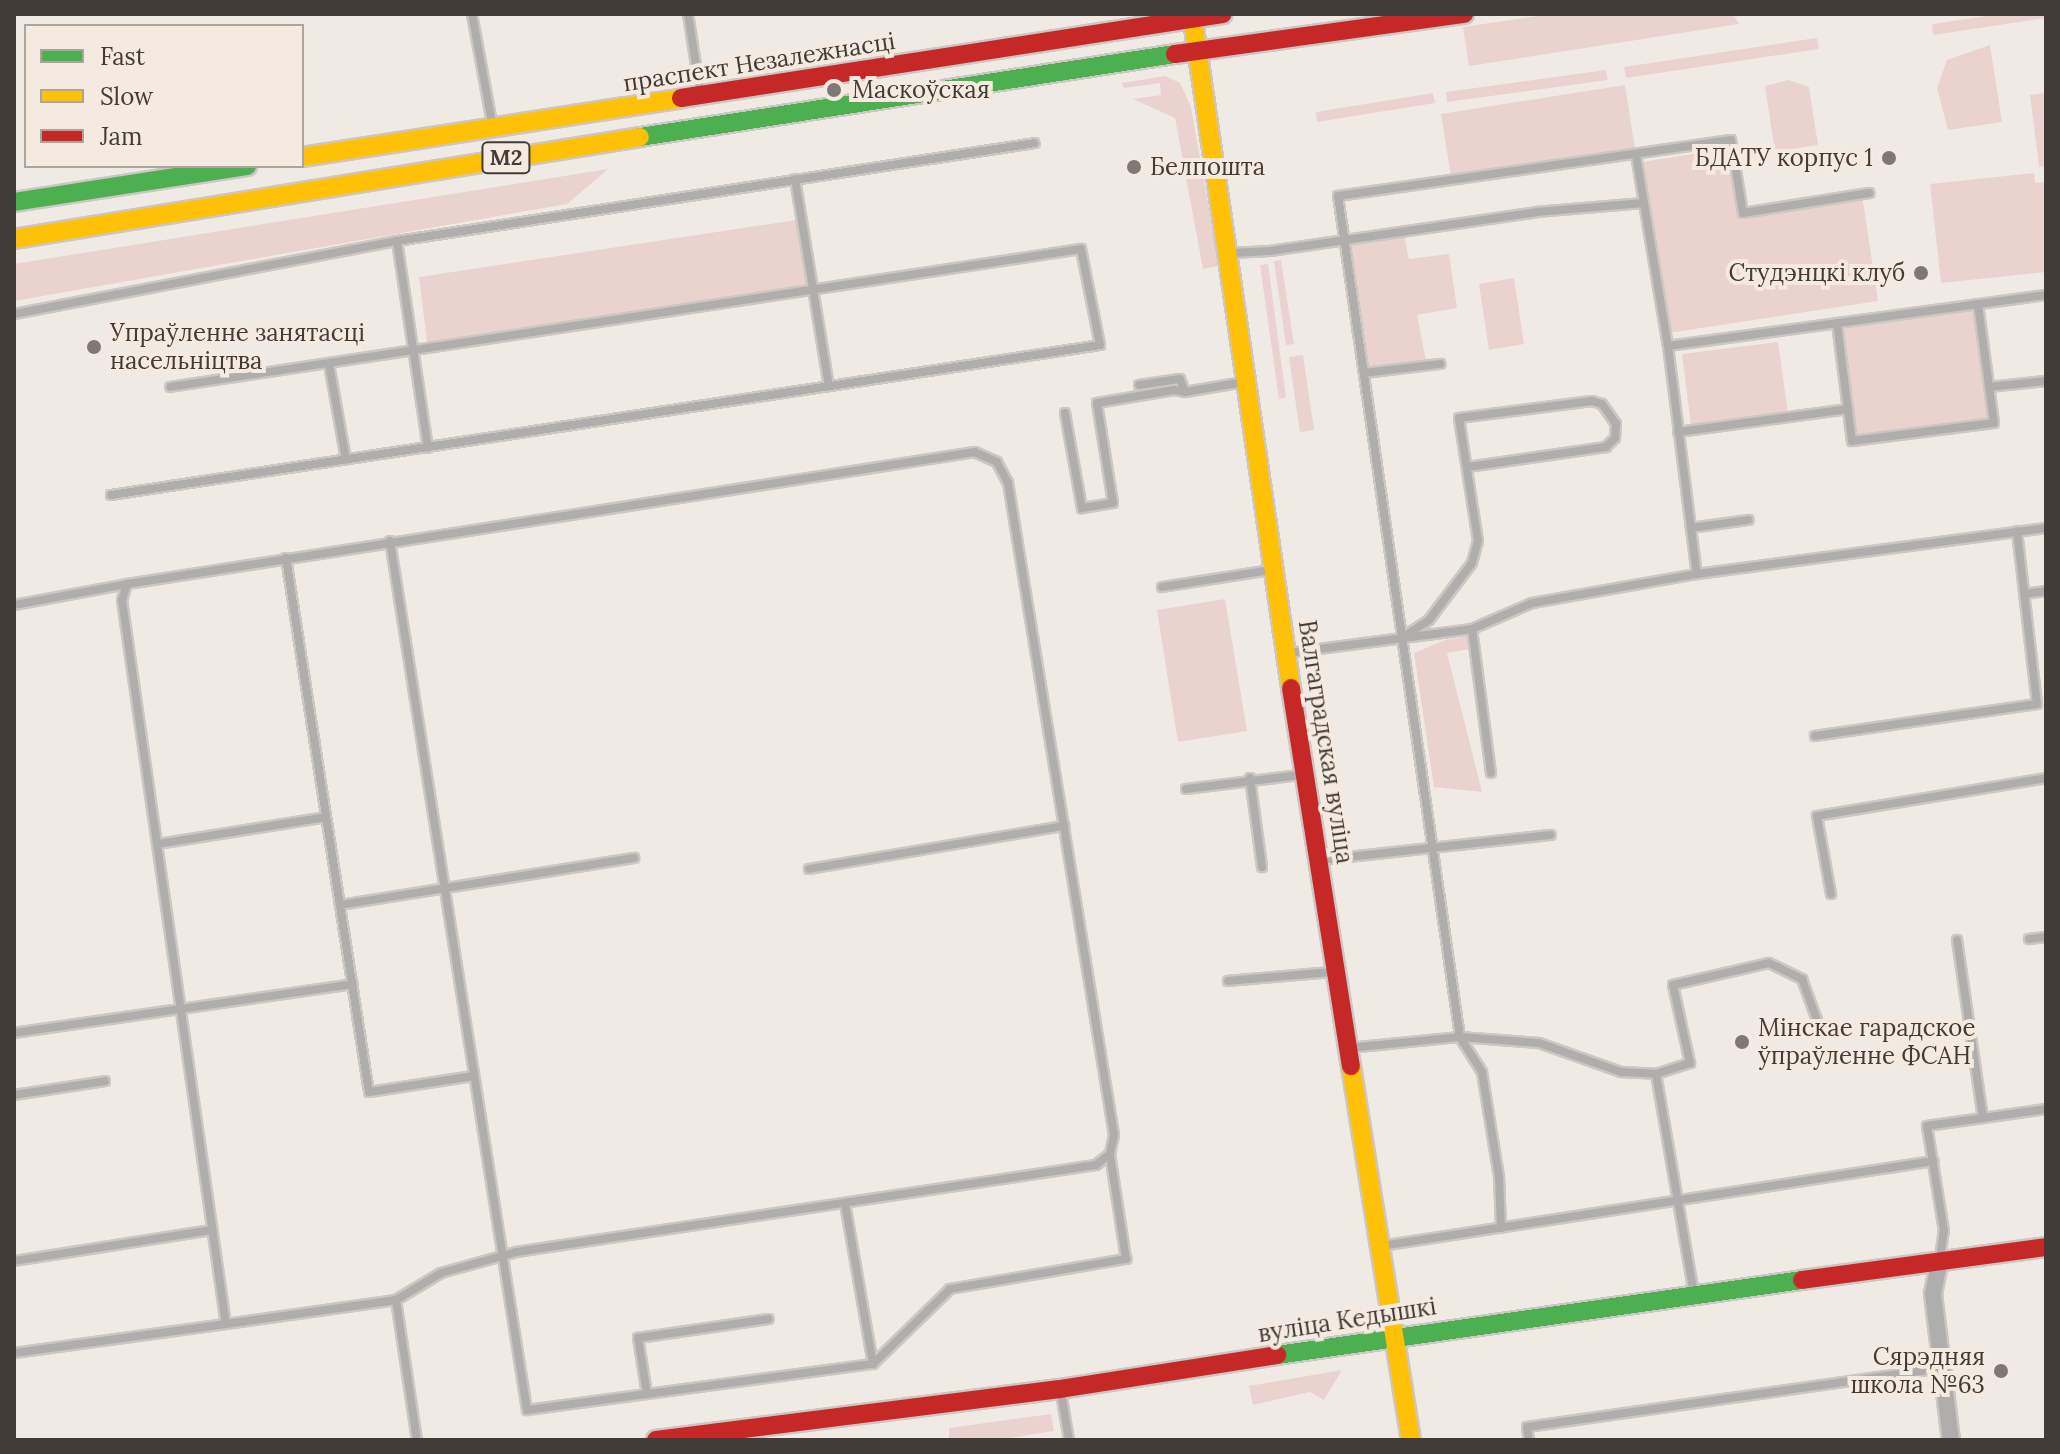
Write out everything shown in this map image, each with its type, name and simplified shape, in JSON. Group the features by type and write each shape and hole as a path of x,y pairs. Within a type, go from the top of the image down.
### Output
{"main road":[{"name":"праспект Незалежнасці","path":"304,157 1192,16 1223,14"},
{"name":"М2","path":"14,239 1197,50 1464,14"},
{"name":"Валгаградская вуліца","path":"1192,16 1230,253 1304,774 1411,1440"},
{"path":"14,202 234,168"},
{"name":"вуліца Кедышкі","path":"658,1440 742,1434 1394,1337 1695,1298 2046,1247"}],"street":[{"path":"1939,1263 1933,1294 1951,1440"}],"lane":[{"path":"472,14 493,127"},
{"path":"688,14 701,96"},
{"path":"1501,1228 1499,1177 1482,1072 1460,1037 1338,196 1731,140 1743,213 1869,193"},
{"path":"14,314 397,241 1035,143"},
{"path":"1636,155 1668,346 1697,574"},
{"path":"795,179 829,386"},
{"path":"1230,253 1270,251 1536,212 1644,203"},
{"path":"397,241 428,448"},
{"path":"111,495 1100,345 1081,249 170,387"},
{"path":"1668,346 2046,295"},
{"path":"1837,323 1852,441 1994,423 1978,304"},
{"path":"329,364 346,459"},
{"path":"1364,373 1440,364"},
{"path":"1139,385 1180,379 1185,392"},
{"path":"1065,413 1082,508 1113,503 1097,403 1248,381"},
{"path":"1989,387 2046,381"},
{"path":"1402,638 1429,620 1472,563 1478,541 1459,418 1592,401 1602,404 1616,424 1615,438 1606,447 1467,467"},
{"path":"1678,432 1848,409"},
{"path":"14,605 390,541 975,452 997,462 1008,483 1064,826 1114,1135 1110,1154 1126,1259 950,1289 873,1364 527,1410 390,541"},
{"path":"1691,528 1748,520"},
{"path":"1288,653 1472,629 1532,603 1697,574 2046,528"},
{"path":"1815,736 2037,704 2017,531"},
{"path":"286,558 369,1092 474,1076"},
{"path":"1162,587 1276,570"},
{"path":"127,584 122,600 226,1324"},
{"path":"2025,594 2046,591"},
{"path":"1472,629 1491,773"},
{"path":"1186,789 1250,778 1274,779 1304,774"},
{"path":"1250,778 1262,867"},
{"path":"1831,894 1817,816 2046,778"},
{"path":"158,844 326,817"},
{"path":"809,869 1064,826"},
{"path":"1319,860 1551,835"},
{"path":"340,905 634,858"},
{"path":"2029,939 2046,937"},
{"path":"1957,940 1983,1118"},
{"path":"1349,1048 1460,1037 1539,1043 1621,1072 1656,1074 1690,1063 1673,985 1769,963 1802,979 1817,1020"},
{"path":"1228,981 1336,971"},
{"path":"14,1033 352,984"},
{"path":"1656,1074 1695,1298"},
{"path":"14,1095 105,1081"},
{"path":"1939,1263 1944,1231 1927,1126 2046,1109"},
{"path":"14,1353 396,1300 441,1273 503,1256 1096,1165 1110,1154"},
{"path":"1380,1246 1934,1161"},
{"path":"845,1203 873,1364"},
{"path":"14,1261 213,1230"},
{"path":"396,1300 417,1440"},
{"path":"647,1394 638,1338 769,1319"},
{"path":"1529,1440 1527,1427 1943,1368"},
{"path":"1060,1389 1069,1440"}],"shaded area":[{"path":"1551,14 1733,14 1739,24 1469,66 1463,27"},
{"path":"2001,14 2046,14 2046,18 1933,35 1932,24"},
{"path":"1817,38 1819,49 1626,78 1624,67"},
{"path":"1990,45 2002,122 1948,130 1937,88 1947,60"},
{"path":"1606,70 1608,80 1447,102 1446,92"},
{"path":"1165,76 1180,83 1191,107 1219,266 1203,269 1175,118 1133,99 1161,95 1160,83 1124,88 1122,83"},
{"path":"1789,80 1809,87 1818,145 1775,152 1765,86"},
{"path":"1625,85 1636,155 1451,177 1441,114"},
{"path":"1433,93 1435,103 1317,122 1316,112"},
{"path":"2046,93 2046,166 2039,167 2030,95"},
{"path":"1731,148 1742,213 1862,195 1878,301 1669,333 1642,162"},
{"path":"608,169 567,204 14,301 14,264"},
{"path":"2034,173 2035,183 2046,182 2046,272 1941,283 1930,184"},
{"path":"796,220 807,286 427,342 419,277"},
{"path":"1403,230 1409,259 1449,254 1457,308 1417,315 1427,366 1364,373 1344,239"},
{"path":"1281,260 1294,344 1286,345 1274,261"},
{"path":"1268,264 1286,398 1279,399 1260,265"},
{"path":"1514,278 1524,344 1489,350 1479,284"},
{"path":"1978,304 1994,423 1852,441 1837,323"},
{"path":"1778,342 1788,413 1691,425 1682,354"},
{"path":"1303,355 1314,430 1300,432 1289,357"},
{"path":"1225,599 1247,731 1178,742 1157,610"},
{"path":"1468,636 1470,649 1447,653 1482,792 1434,787 1414,653 1445,640"},
{"path":"1342,1370 1324,1400 1310,1392 1253,1405 1249,1386"},
{"path":"1051,1414 1054,1431 998,1440 949,1440 949,1428"}],"traffic: fast":[{"path":"640,137 1175,54"},
{"path":"14,202 234,168"},
{"path":"1277,1355 1802,1280"}],"traffic: slow":[{"path":"1192,14 1291,688"},
{"path":"304,157 681,98"},
{"path":"14,239 640,137"},
{"path":"1351,1066 1411,1440"}],"traffic: jam":[{"path":"681,98 1223,14"},
{"path":"1175,54 1464,14"},
{"path":"1291,688 1351,1066"},
{"path":"1802,1280 2046,1247"},
{"path":"656,1440 1060,1389 1277,1355"}],"place":[{"name":"Маскоўская","path":"834,90"},
{"name":"БДАТУ корпус 1","path":"1889,158"},
{"name":"Белпошта","path":"1134,167"},
{"name":"Студэнцкі клуб","path":"1921,273"},
{"name":"Упраўленне занятасці насельніцтва","path":"94,347"},
{"name":"Мінскае гарадское ўпраўленне ФСАН","path":"1742,1042"},
{"name":"Сярэдняя школа №63","path":"2001,1371"}]}
